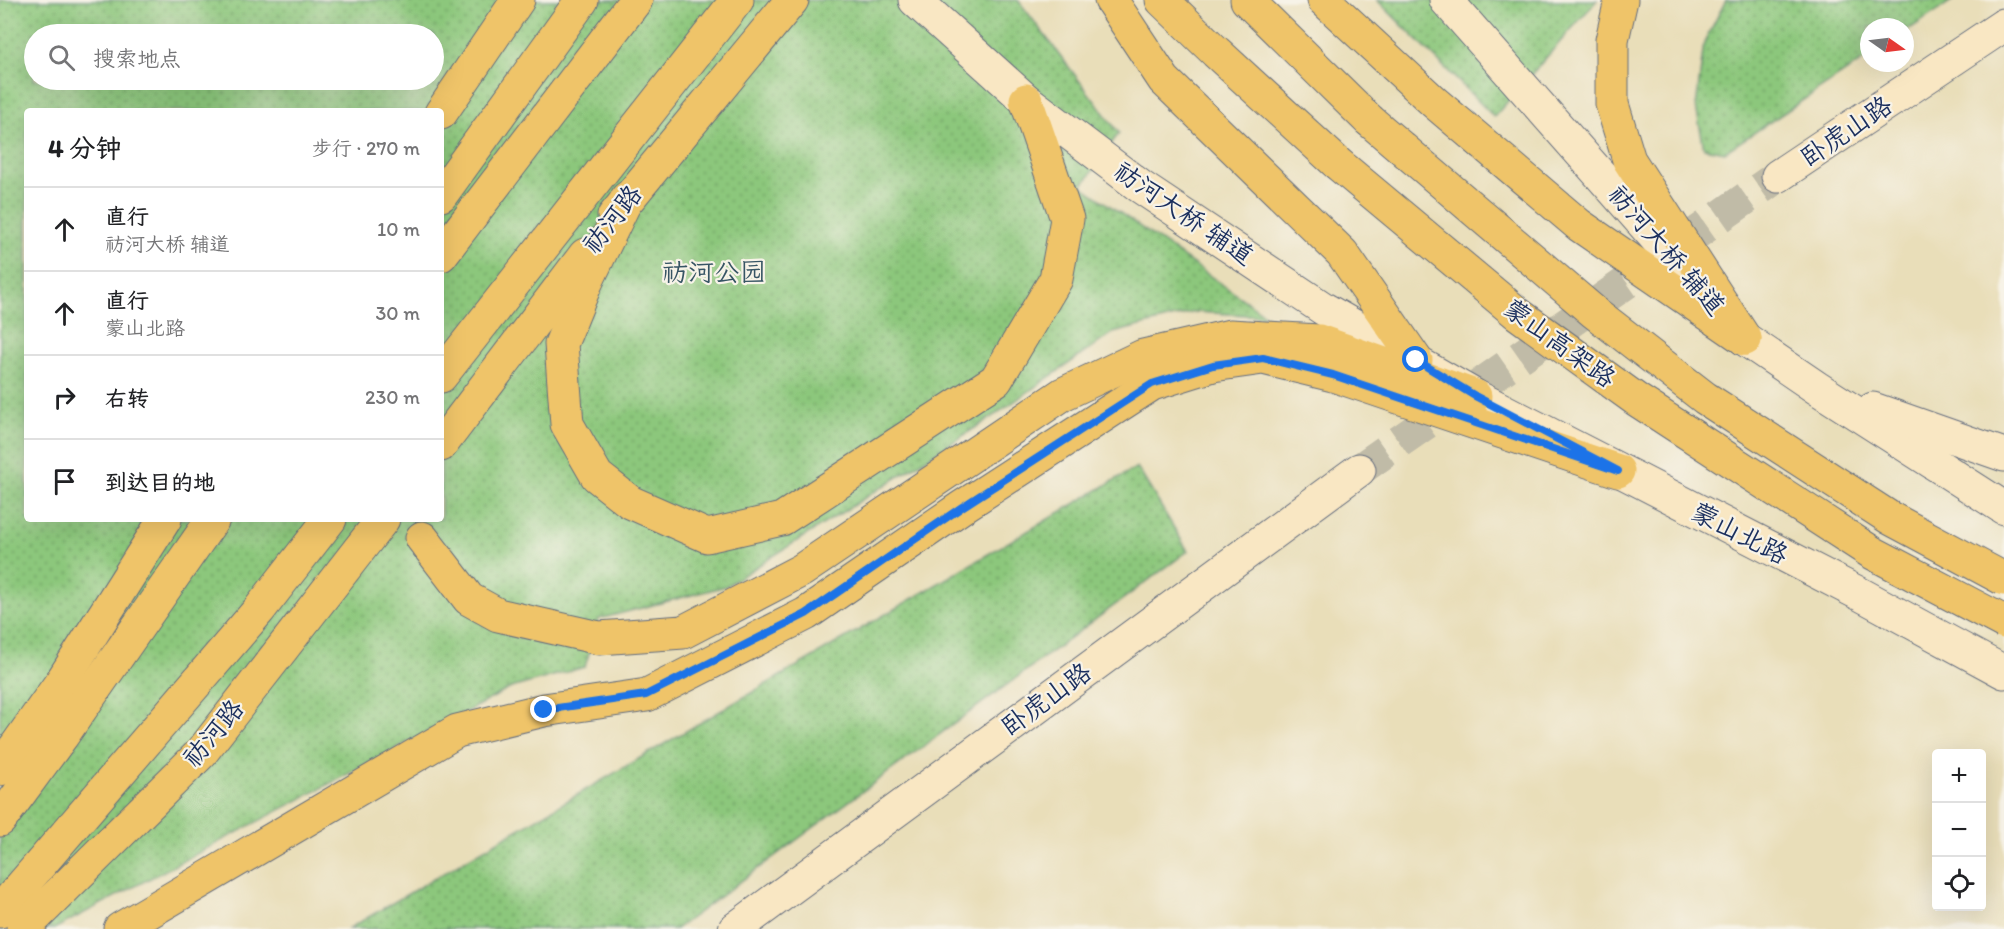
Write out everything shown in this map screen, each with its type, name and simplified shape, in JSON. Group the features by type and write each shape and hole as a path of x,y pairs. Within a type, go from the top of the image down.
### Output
{"main road":[{"path":"444,109 518,0"},
{"path":"444,191 582,0"},
{"path":"444,251 636,0"},
{"name":"祊河路","path":"444,372 737,0"},
{"name":"祊河路","path":"444,441 627,198 792,0"},
{"name":"祊河大桥 辅道","path":"915,0 1026,100 1161,200 1324,309 1475,396"},
{"path":"1111,0 1164,80 1342,253 1416,360"},
{"name":"蒙山高架路","path":"1162,0 1337,163 1518,314 1637,400 1871,552 2004,622"},
{"name":"蒙山高架路","path":"1247,0 1369,120 1594,312 1705,398 1890,518 2004,579"},
{"path":"1323,0 1434,102 1579,225 1817,388 2004,508"},
{"name":"祊河大桥 辅道","path":"1446,0 1745,339"},
{"path":"1621,0 1612,40 1612,104 1629,160 1745,339"},
{"name":"卧虎山路","path":"1778,176 2004,25"},
{"path":"627,198 586,283 561,344 567,424 597,476 630,502 707,536 782,519 996,380 1056,279 1067,219 1026,100"},
{"path":"422,538 469,599 498,615 599,638 683,632 802,570 1063,394 1143,356 1230,336 1319,341 1475,396"},
{"path":"120,929 456,731 544,710 646,695 806,614 962,507 1152,384 1213,365 1263,358 1333,375 1618,471"},
{"path":"1817,388 2004,455"},
{"name":"蒙山北路","path":"1475,396 1862,595 2004,672"},
{"name":"卧虎山路","path":"735,929 1359,470"},
{"path":"0,769 62,681 163,522"},
{"path":"0,820 62,736 211,522"},
{"name":"祊河路","path":"0,911 259,610 328,522"},
{"name":"祊河路","path":"23,929 201,753 381,522"}],"green space":[{"name":"祊河公园","path":"0,0 1018,0 1119,133 1082,186 1267,316 1195,312 1113,333 986,421 726,586 599,619 585,667 511,688 54,929 0,929"},
{"path":"1377,0 1597,0 1494,117"},
{"path":"1726,0 1953,0 1914,26 1914,18 1860,18 1860,62 1725,152 1704,148 1696,107 1704,43"},
{"path":"1137,467 1188,551 676,929 348,929"}],"tunnel":[{"path":"1359,470 1778,176"}],"route":[{"path":"544,710 646,695 806,614 962,507 1152,384 1213,365 1263,358 1333,375 1618,471 1475,396 1416,360"}]}
